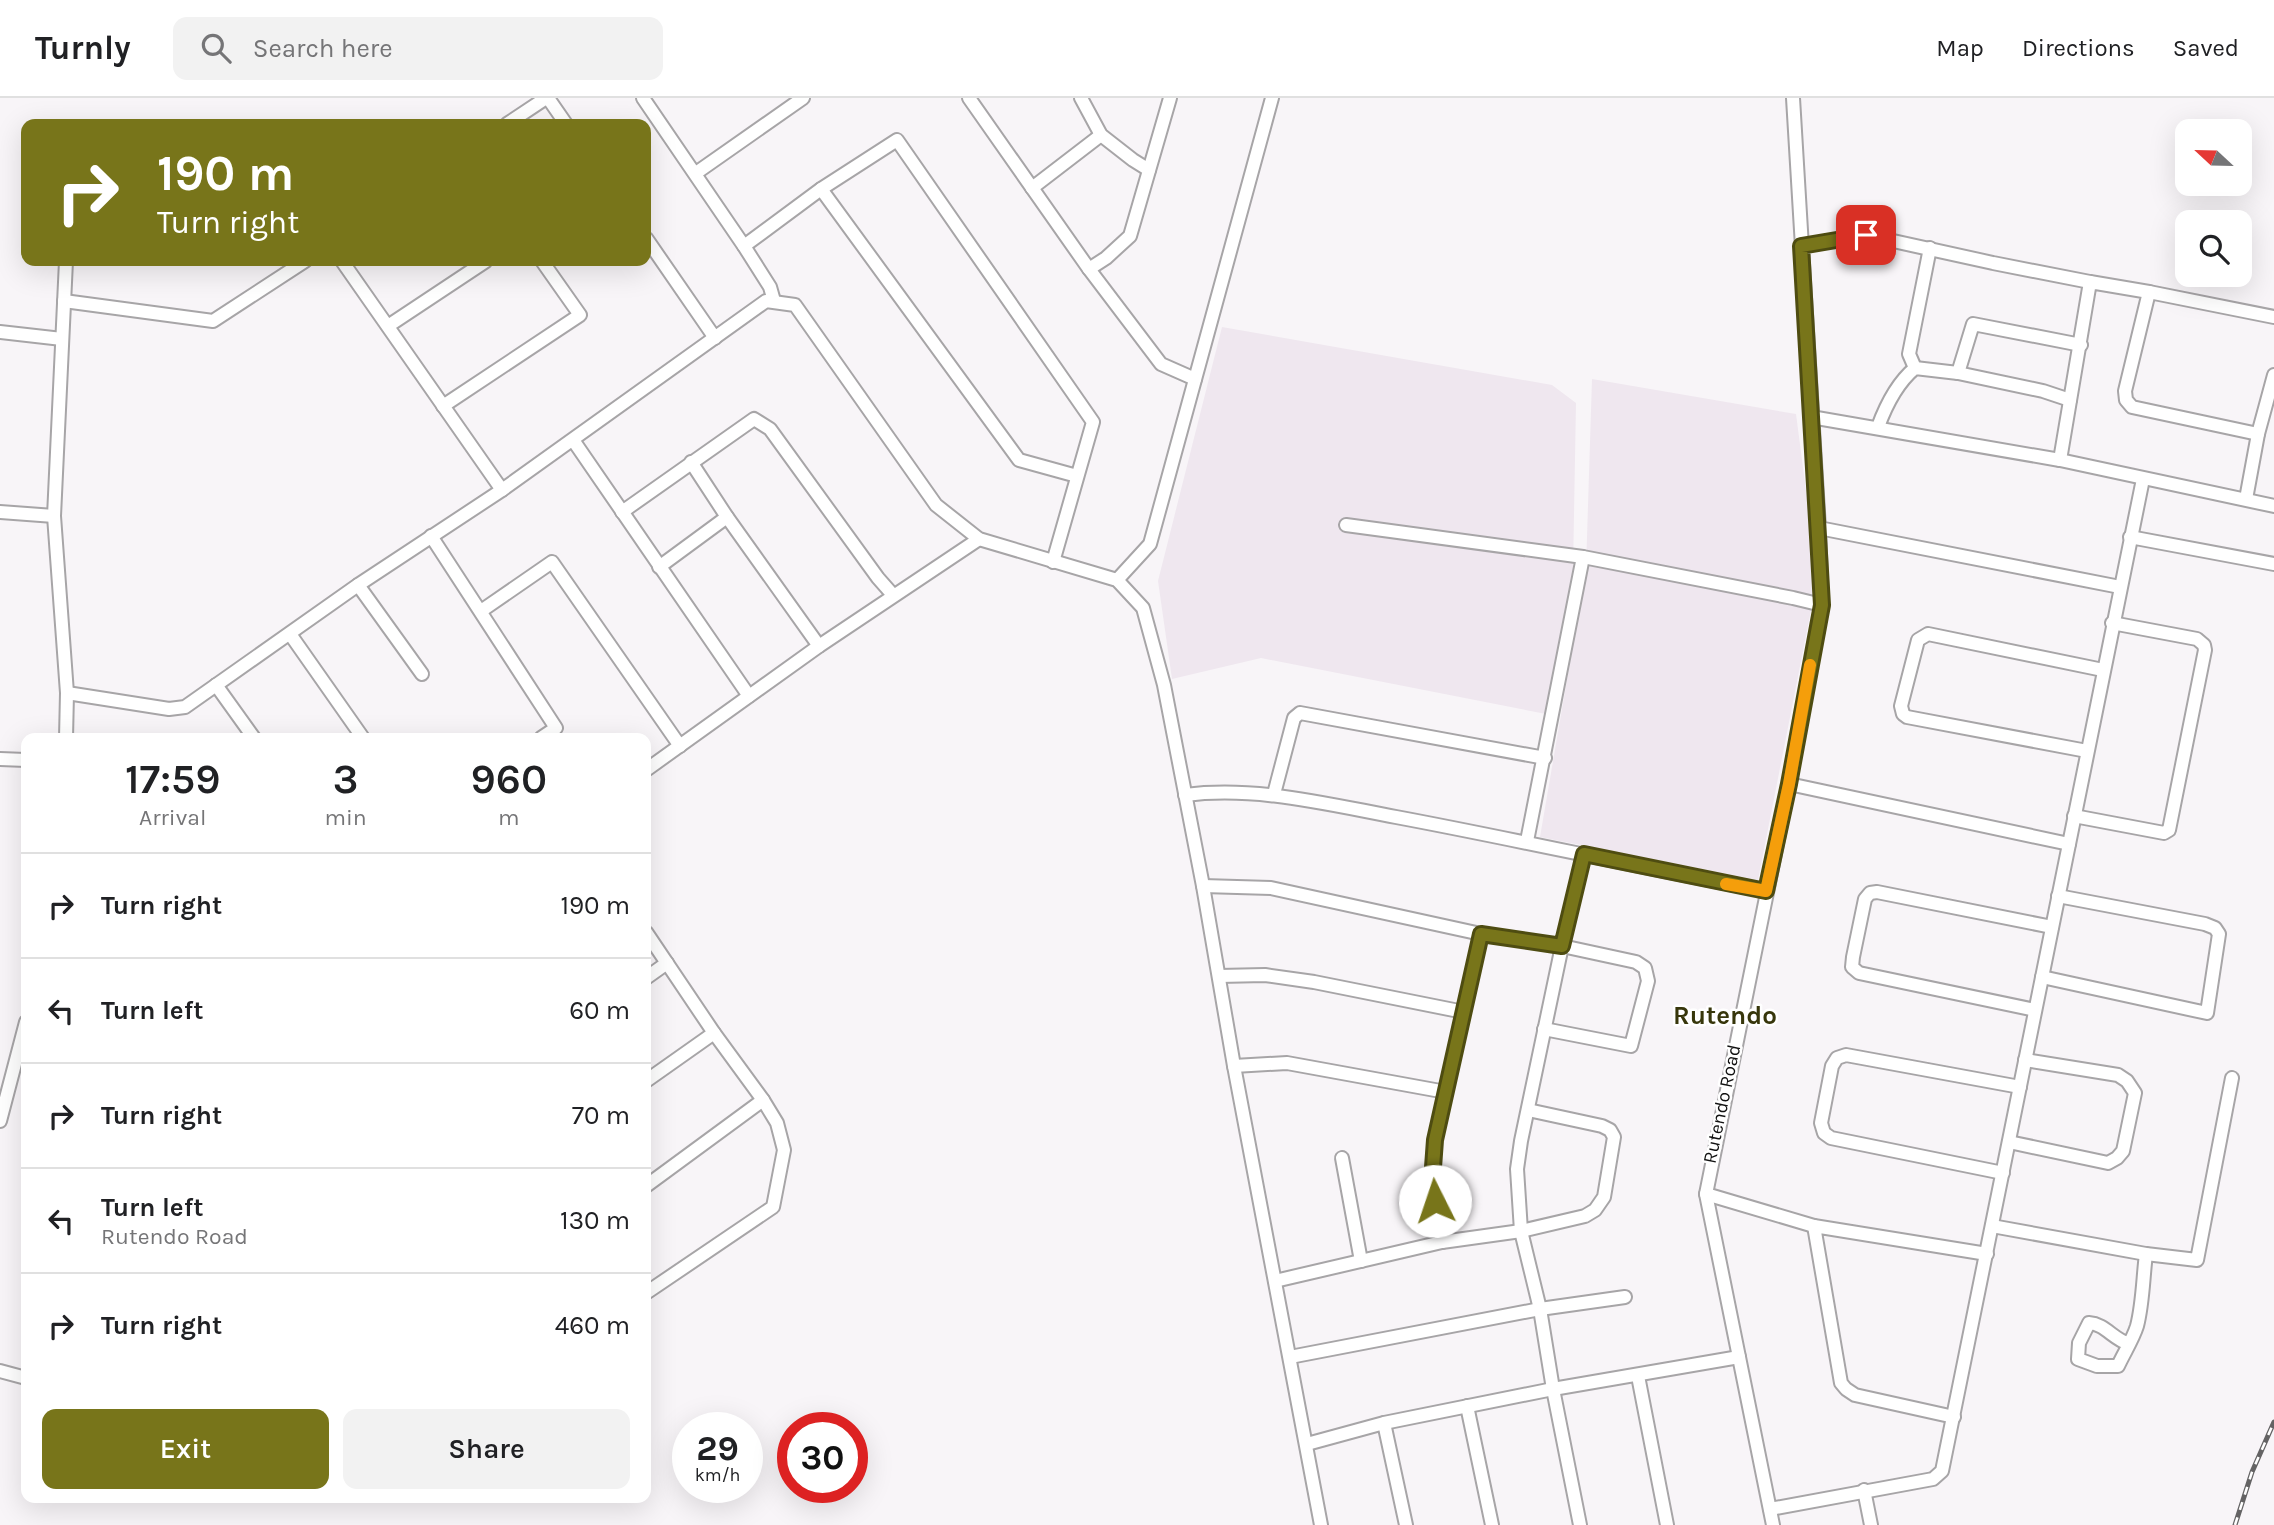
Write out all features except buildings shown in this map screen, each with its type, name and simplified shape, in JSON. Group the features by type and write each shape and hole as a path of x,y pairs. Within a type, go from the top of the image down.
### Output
{"street":[{"path":"516,119 547,98 562,119"},
{"path":"643,98 744,246 770,287 774,301"},
{"path":"696,173 803,98"},
{"path":"969,98 1089,269 1161,364 1195,379"},
{"path":"1081,98 1101,135 1149,170"},
{"path":"1089,269 1130,236 1170,98"},
{"path":"1117,580 1150,544 1272,98"},
{"name":"Rutendo Road","path":"1773,1525 1706,1194 1789,784 1822,605 1793,98"},
{"path":"1032,188 1101,135"},
{"path":"744,246 821,189 897,140 1093,422 1053,562"},
{"path":"821,189 1019,460 1077,476"},
{"path":"1801,246 1866,235 2274,317"},
{"path":"651,245 715,338"},
{"path":"1915,368 1909,354 1930,248"},
{"path":"66,266 54,516 67,693 66,733"},
{"path":"64,301 213,321 297,266"},
{"path":"345,266 502,491"},
{"path":"388,327 479,266"},
{"path":"443,406 580,316 545,266"},
{"path":"2060,460 2090,282"},
{"path":"2149,292 2125,391 2126,400 2132,407 2258,433"},
{"path":"67,693 169,709 185,706 358,585 502,491 766,301 795,304 936,505 979,539 1117,580 1143,608 1164,685 1321,1525"},
{"path":"1958,373 1973,324 2081,345"},
{"path":"0,332 62,339"},
{"path":"1878,427 1904,377 1915,368 1958,373 2043,391 2070,400"},
{"path":"2246,499 2258,433 2274,375"},
{"path":"1811,416 2060,460 2274,506"},
{"path":"622,512 754,419 770,429 893,595"},
{"path":"573,440 749,696"},
{"path":"691,462 819,646"},
{"path":"1770,1509 1933,1479 1942,1471 2143,479"},
{"path":"0,512 54,516"},
{"path":"659,567 727,517"},
{"path":"1346,525 1583,557 1822,605"},
{"path":"1819,528 2120,587"},
{"path":"431,536 556,728 548,733"},
{"path":"2130,537 2274,564"},
{"path":"651,766 819,646 979,539"},
{"path":"1527,841 1583,557"},
{"path":"481,611 552,562 680,746"},
{"path":"358,585 422,674"},
{"path":"2074,816 2164,834 2169,830 2205,650 2204,645 2197,639 2112,623"},
{"path":"290,634 359,733"},
{"path":"2087,751 1908,716 1903,714 1901,706 1918,640 1928,635 2103,670"},
{"path":"216,685 250,733"},
{"path":"1274,794 1294,718 1300,713 1545,758"},
{"path":"0,759 21,760"},
{"path":"1789,784 2069,844"},
{"path":"1185,795 1216,791 1274,794 1527,841 1766,891"},
{"path":"1580,1525 1540,1309 1521,1231 1517,1169 1544,1029 1584,854"},
{"path":"1203,886 1271,888 1481,934 1562,946 1636,962 1645,968 1648,981 1632,1046 1544,1029"},
{"path":"2035,1010 1859,973 1852,967 1853,957 1865,899 1870,893 1877,892 2052,927"},
{"path":"2042,976 2207,1013 2219,934 2215,928 2058,896"},
{"path":"1442,1242 1432,1181 1435,1140 1481,934"},
{"path":"651,939 763,1100 777,1123 784,1150 773,1207 651,1290"},
{"path":"651,974 667,963"},
{"path":"1219,976 1265,975 1314,982 1464,1012"},
{"path":"651,1077 714,1033"},
{"path":"0,1121 21,1041"},
{"path":"2003,1173 1831,1138 1824,1133 1821,1123 1832,1066 1837,1058 1846,1055 2020,1087"},
{"path":"2009,1142 2108,1163 2123,1151 2135,1093 2127,1081 2118,1075 2025,1060"},
{"path":"1234,1066 1287,1063 1446,1092"},
{"path":"1992,1226 2197,1261 2232,1078"},
{"path":"651,1182 763,1100"},
{"path":"1275,1281 1442,1242 1521,1231 1585,1216 1595,1210 1604,1197 1614,1137 1610,1130 1528,1110"},
{"path":"1342,1158 1361,1261"},
{"path":"1706,1194 1814,1226 1987,1254"},
{"path":"1814,1226 1841,1383 1846,1390 1855,1395 1954,1417"},
{"path":"2129,1344 2137,1326 2146,1254"},
{"path":"1290,1357 1540,1309 1626,1297"},
{"path":"1307,1444 1384,1423 1467,1406 1739,1357"},
{"path":"0,1371 21,1377"},
{"path":"1638,1376 1667,1525"},
{"path":"1467,1406 1492,1525"},
{"path":"1384,1423 1406,1525"},
{"path":"1864,1490 1871,1525"}],"shaded area":[{"path":"1222,327 1552,385 1576,403 1573,570 1546,714 1261,658 1172,679 1158,581"},
{"path":"1592,379 1796,414 1810,521 1814,595 1758,880 1540,837 1586,569"}],"railway":[{"path":"2235,1525 2252,1472 2274,1422"}],"slow traffic":[{"path":"1726,884 1766,891 1789,784 1810,665"}],"district":[{"name":"Rutendo","path":"1725,1015"}],"route":[{"path":"1435,1201 1432,1181 1435,1140 1481,934 1562,946 1584,854 1766,891 1822,605 1801,246 1866,235"}]}
